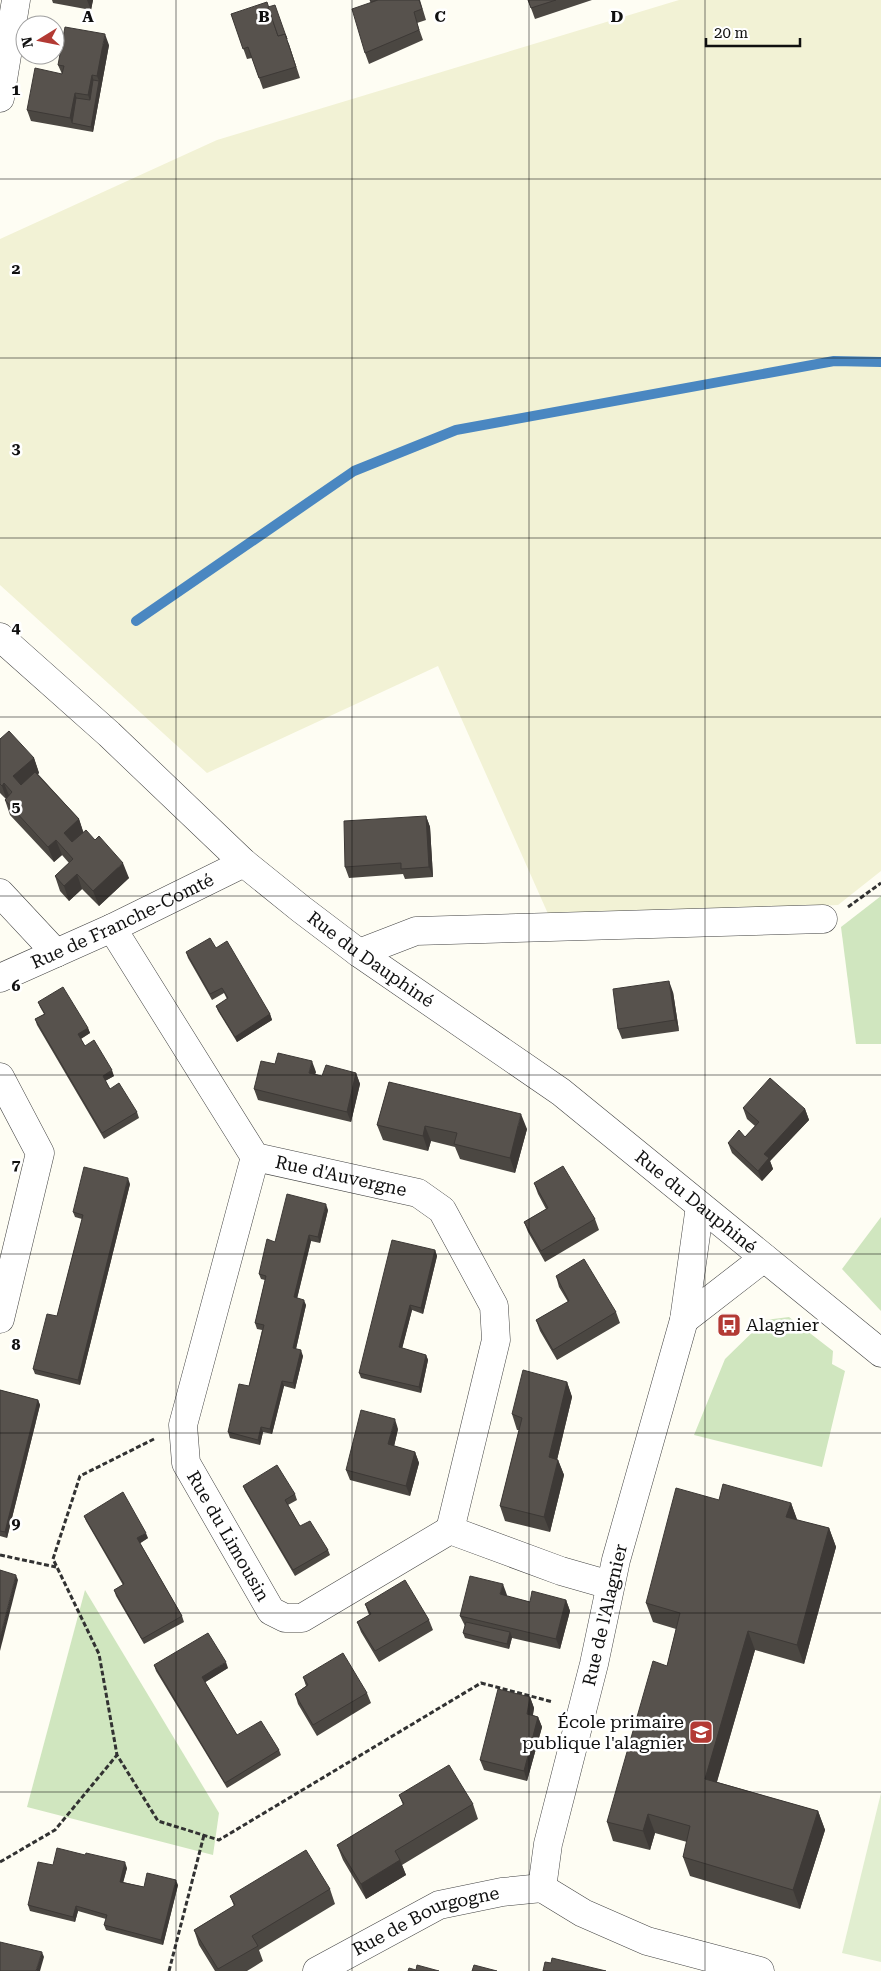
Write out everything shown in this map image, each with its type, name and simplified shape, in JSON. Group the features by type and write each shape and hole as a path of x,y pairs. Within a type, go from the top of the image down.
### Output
{"street":[{"path":"0,98 16,0"},
{"name":"Rue du Dauphiné","path":"0,637 109,734 244,863 359,953 561,1092 764,1258"},
{"name":"Rue de Franche-Comté","path":"0,978 112,928 244,863"},
{"path":"0,893 56,953"},
{"path":"359,953 416,931 823,920"},
{"name":"Rue d'Auvergne","path":"112,928 255,1158 418,1193 442,1210 494,1306 496,1340 450,1530"},
{"path":"0,1077 40,1153 0,1319"},
{"name":"Rue du Limousin","path":"255,1158 183,1425 186,1463 271,1611 285,1618 302,1618 450,1530"},
{"name":"Rue de l'Alagnier","path":"542,1888 548,1844 594,1664 610,1584 684,1320 700,1206"},
{"path":"684,1320 764,1258 881,1353"},
{"path":"450,1530 561,1571 610,1584"},
{"path":"542,1888 583,1913 647,1941 750,1970"},
{"name":"Rue de Bourgogne","path":"317,1971 439,1905 502,1892 542,1888"}],"path":[{"path":"823,920 854,904 881,883"},
{"path":"183,1425 80,1476 53,1559 99,1654 116,1755 158,1821 219,1840 481,1683 583,1710"},
{"path":"0,1555 57,1567"},
{"path":"0,1862 55,1830 116,1755"},
{"path":"169,1971 204,1835"}],"green space":[{"path":"679,0 881,0 881,871 838,905 549,916 438,666 207,773 0,585 0,239 217,140"},
{"path":"881,896 881,1044 856,1044 841,927"},
{"path":"881,1217 881,1311 842,1269"},
{"path":"789,1317 833,1351 832,1364 845,1371 822,1467 694,1435 725,1359 765,1320"},
{"path":"85,1590 219,1813 213,1855 27,1807"},
{"path":"881,1793 881,1962 842,1953"}],"building":[{"path":"378,0 419,0 422,9 414,12 419,30 365,53 352,9"},
{"path":"528,0 556,0 531,8"},
{"path":"267,2 278,36 285,34 296,67 259,78 248,47 243,49 231,14"},
{"path":"275,5 287,39 285,34 278,36 268,7"},
{"path":"65,27 105,34 97,76 92,75 88,95 75,93 70,118 27,110 35,68 62,74 64,66 58,65 65,65"},
{"path":"93,80 99,81 91,127 72,123 76,98 90,100"},
{"path":"9,731 34,758 13,776 21,785 35,772 79,819 64,833 72,842 86,830 95,840 99,836 123,863 93,891 77,874 64,886 55,876 73,859 56,840 48,847 5,800 12,792 4,783 2,786 0,784 0,739"},
{"path":"426,816 429,867 401,869 401,863 345,867 344,821"},
{"path":"210,938 216,948 227,941 270,1014 235,1037 216,1006 228,998 222,988 210,994 186,952"},
{"path":"669,981 675,1020 618,1029 613,989"},
{"path":"63,987 88,1028 78,1034 85,1046 94,1040 112,1070 103,1076 110,1089 119,1083 137,1112 102,1133 35,1019 45,1014 38,1002"},
{"path":"278,1053 312,1061 309,1073 322,1076 326,1065 356,1073 347,1112 254,1089 261,1061 275,1064"},
{"path":"770,1078 805,1109 764,1154 769,1158 758,1171 728,1143 739,1130 745,1137 759,1122 743,1108"},
{"path":"389,1082 521,1114 510,1158 454,1144 457,1133 425,1126 423,1136 377,1125"},
{"path":"563,1166 595,1219 541,1251 524,1222 548,1208 534,1183"},
{"path":"84,1167 128,1178 78,1380 33,1369 47,1314 57,1316 83,1215 73,1212"},
{"path":"287,1194 326,1204 318,1237 309,1235 294,1297 304,1300 293,1348 301,1350 293,1383 282,1381 270,1429 261,1427 258,1440 228,1432 239,1384 249,1386 264,1325 255,1323 266,1276 259,1274 267,1239 275,1242"},
{"path":"392,1240 435,1250 421,1308 410,1305 399,1347 426,1355 419,1387 359,1373"},
{"path":"584,1259 616,1312 553,1350 536,1320 569,1301 556,1276"},
{"path":"523,1370 567,1382 549,1457 558,1460 544,1517 500,1506 522,1418 512,1414"},
{"path":"0,1390 38,1400 5,1532 0,1531"},
{"path":"361,1410 395,1419 388,1444 415,1452 406,1486 346,1470"},
{"path":"277,1465 295,1494 285,1500 300,1526 310,1521 328,1550 293,1570 243,1486"},
{"path":"723,1484 791,1503 786,1517 829,1528 797,1645 748,1631 705,1779 818,1811 793,1890 683,1857 690,1826 648,1814 643,1831 607,1822 653,1661 667,1666 680,1613 646,1603 676,1488 719,1500"},
{"path":"123,1492 146,1533 137,1538 182,1616 142,1639 114,1590 124,1584 84,1516"},
{"path":"0,1570 16,1575 0,1638"},
{"path":"470,1576 503,1584 500,1594 530,1602 532,1591 566,1600 556,1639 460,1616"},
{"path":"405,1580 429,1620 375,1651 357,1622 371,1614 365,1604"},
{"path":"466,1622 510,1632 507,1644 463,1633"},
{"path":"208,1633 226,1662 202,1677 237,1735 261,1721 279,1750 225,1783 154,1665"},
{"path":"343,1653 367,1693 313,1725 295,1694 308,1685 303,1677"},
{"path":"498,1689 530,1697 527,1714 538,1717 524,1771 480,1760"},
{"path":"449,1765 473,1804 395,1851 400,1860 361,1884 337,1845 404,1804 399,1795"},
{"path":"57,1848 125,1862 120,1882 144,1887 147,1873 176,1880 161,1940 104,1925 107,1915 76,1906 73,1917 28,1905 38,1862 53,1865"},
{"path":"306,1850 330,1889 252,1936 258,1946 218,1969 194,1930 235,1905 230,1896"},
{"path":"0,1942 42,1952 36,1971 0,1971"},
{"path":"552,1958 606,1971 543,1971 545,1962 551,1963"},
{"path":"417,1965 439,1971 408,1971 409,1968 416,1970"},
{"path":"474,1965 497,1971 472,1971"}],"waterway":[{"path":"136,621 354,471 456,430 834,361 881,362"}],"place":[{"name":"Alagnier","path":"729,1325"},
{"name":"École primaire publique l'alagnier","path":"701,1732"}]}
